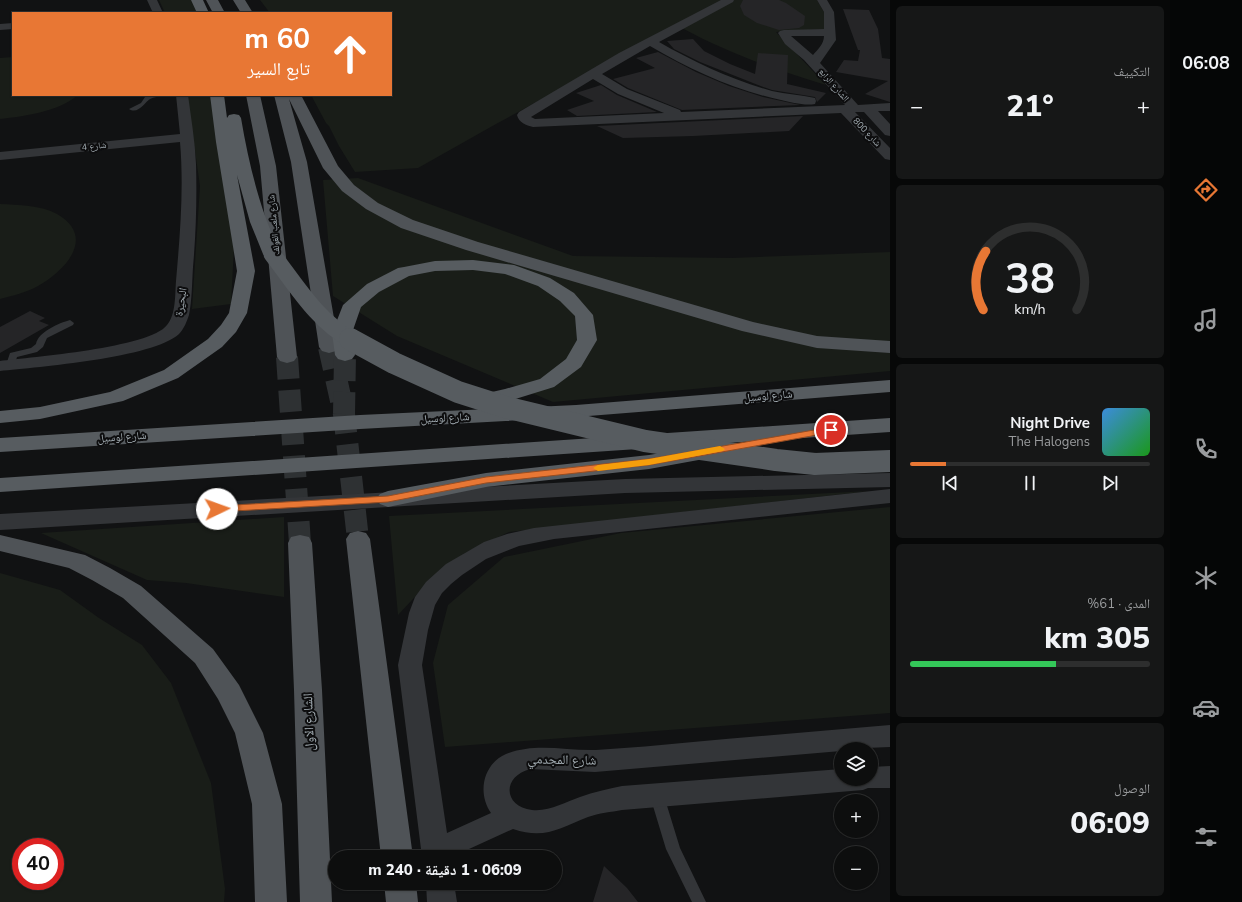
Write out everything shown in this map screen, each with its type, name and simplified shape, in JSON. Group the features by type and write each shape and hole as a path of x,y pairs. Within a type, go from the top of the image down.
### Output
{"highway":[{"path":"196,0 202,12"},
{"path":"0,417 40,413 116,396 171,374 214,343 229,328 238,314 246,271 222,142 217,96"},
{"path":"229,96 254,214 272,254 302,291 313,309 328,323 369,351 418,375 458,392 505,406 645,441 768,459 815,464 890,462"},
{"path":"337,351 352,306 373,288 404,272 435,266 473,265 508,269 544,282 567,297 584,315 587,340 574,363 547,383 509,395 360,422"},
{"name":"شارع لوسيل","path":"0,445 360,422 576,412 890,386"},
{"path":"0,485 890,425"},
{"path":"388,499 486,480 649,462 831,430"}],"main road":[{"path":"212,0 218,12"},
{"path":"239,0 246,12"},
{"name":"شارع ملعب الغولف","path":"253,96 268,166 287,357"},
{"path":"281,96 299,162 337,351"},
{"path":"295,96 331,168 339,178 348,188 372,206 407,224 479,248 749,327 817,342 890,347"},
{"path":"358,539 396,850"},
{"path":"0,543 76,561 101,574 132,592 204,656 229,693 249,733 267,804 270,902"},
{"name":"الشارع الاول","path":"300,543 308,690 316,902"},
{"path":"401,890 402,902"}],"street":[{"path":"152,0 158,12"},
{"path":"729,0 623,56 524,115 526,120 533,123 887,106"},
{"name":"الشارع الرابع","path":"814,63 816,58 825,49 830,40 829,12 822,0"},
{"path":"0,27 12,26"},
{"name":"الشارع الرابع","path":"830,32 784,33 790,42 814,63 855,108"},
{"path":"651,42 716,75 772,95 855,108"},
{"path":"594,74 601,80 635,97 680,116"},
{"name":"البحيرة","path":"5,366 119,350 142,345 157,341 174,329 180,317 187,251 190,175 182,96"},
{"path":"540,106 565,121"},
{"name":"شارع 800","path":"855,108 890,134"},
{"name":"شارع 800","path":"855,108 872,136 890,156"},
{"path":"872,136 890,134"},
{"name":"شارع 4","path":"0,156 187,137"},
{"path":"0,522 625,486 890,480"},
{"path":"435,850 410,665 415,634 425,603 428,596 448,574 471,558 515,539 561,531 890,496"},
{"name":"شارع المجدمي","path":"834,781 622,798 604,801 543,822 532,823 513,816 505,810 499,802 496,793 498,776 504,769 520,759 530,758 595,761 890,736"},
{"path":"878,778 890,777"},
{"path":"444,850 459,840 513,816"},
{"path":"441,890 442,902"}],"lane":[{"path":"132,110 143,104 147,98 155,96"},
{"path":"5,366 14,355 34,350 40,345 44,336 70,323"},
{"path":"656,796 673,848 699,902"}],"shaded area":[{"path":"159,0 192,0 198,12 165,12"},
{"path":"260,0 724,0 418,168 355,172 312,96 392,96 392,12 269,12"},
{"path":"733,0 817,0 824,12 825,29 776,32 826,85 752,60 682,28"},
{"path":"12,57 12,96 77,96 61,106 41,112 0,119 0,58"},
{"path":"187,96 212,96 234,247 231,304 192,309 200,186"},
{"path":"358,178 573,256 732,258 890,252 890,371 553,402 397,336 333,296 323,180"},
{"path":"0,204 37,207 57,214 69,223 75,233 76,243 73,253 66,263 48,280 29,290 0,299"},
{"path":"870,491 509,532 465,553 426,585 398,615 389,516"},
{"path":"890,507 890,713 445,747 433,663 448,605 504,557 621,533"},
{"path":"284,517 284,597 186,583 147,580 41,533"},
{"path":"0,573 60,590 99,618 142,645 171,683 211,783 225,889 224,902 0,902"}],"building":[{"path":"743,0 779,0 805,16 804,25 799,28 779,30 757,23 744,15 740,6"},
{"path":"843,9 869,10 878,29 882,58 890,59 890,102 865,94 888,81 836,72 844,60 858,61 860,50 858,50"},
{"path":"693,39 704,51 755,74 758,53 788,55 787,84 826,93 817,102 815,97 772,90 700,62 674,49 667,41"},
{"path":"658,52 696,72 729,86 763,97 800,105 682,110 628,88 613,79 655,68 636,58"},
{"path":"601,85 617,95 657,112 577,116 567,110 594,101 576,93"},
{"path":"803,116 789,131 693,136 623,138 597,126"},
{"path":"30,311 45,318 39,321 49,325 0,353 0,327"},
{"path":"604,866 627,888 638,902 593,902"}],"tunnel":[{"path":"329,347 344,414 358,539"},
{"path":"344,414 345,355"},
{"path":"287,357 300,543"}],"slow traffic":[{"path":"598,468 649,462 720,449"}],"route":[{"path":"217,509 388,499 486,480 649,462 831,430"}]}
